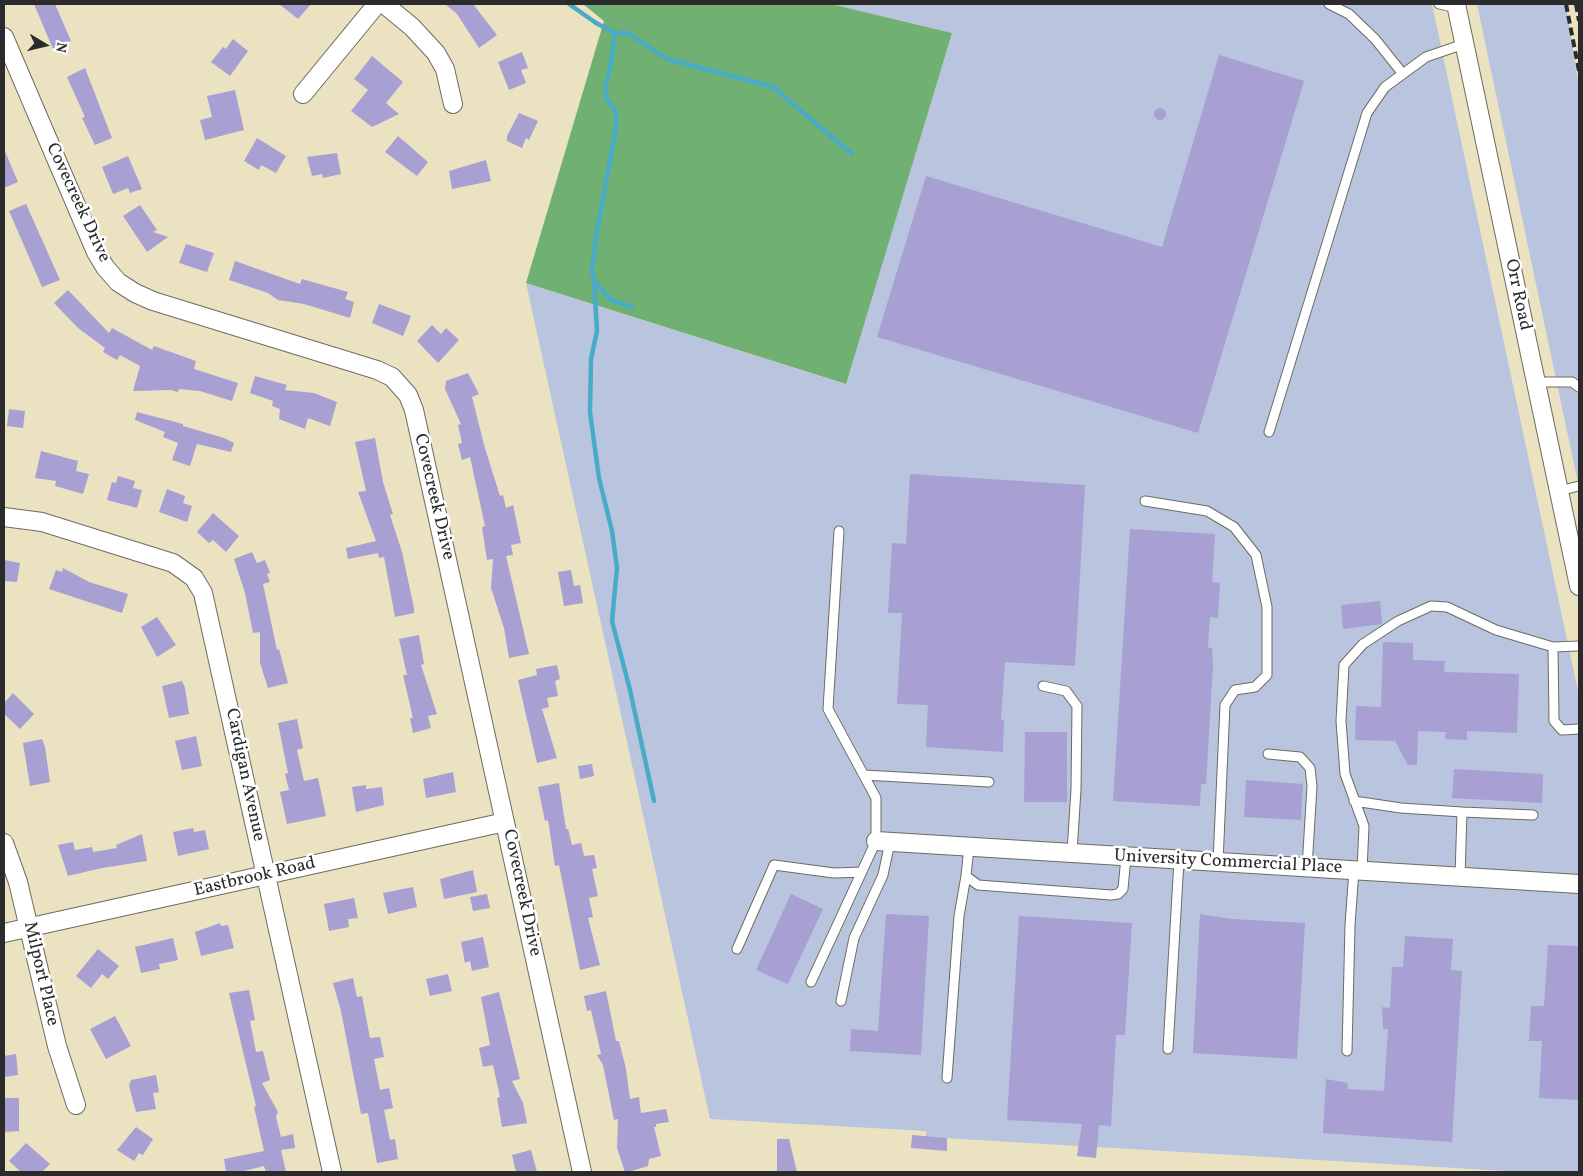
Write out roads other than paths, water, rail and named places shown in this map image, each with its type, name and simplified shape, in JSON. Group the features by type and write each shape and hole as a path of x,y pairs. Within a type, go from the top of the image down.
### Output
{"street":[{"path":"303,94 377,4"},
{"path":"384,4 412,27 436,53 445,69 453,104"},
{"name":"Orr Road","path":"1456,6 1579,586"},
{"name":"Covecreek Drive","path":"4,37 8,58 96,252 104,267 118,282 135,293 153,301 377,370 398,382 408,395 414,410 582,1172"},
{"name":"Cardigan Avenue","path":"4,517 42,522 181,567 194,578 206,601 332,1172"},
{"name":"Eastbrook Road","path":"4,933 505,822"},
{"name":"Milport Place","path":"4,842 18,882 57,1046 76,1105"},
{"name":"University Commercial Place","path":"883,842 1579,884"}],"lane":[{"path":"1329,4 1350,14 1375,39 1403,74"},
{"path":"1440,4 1456,6"},
{"path":"1269,432 1367,113 1385,87 1403,74 1426,58 1464,44"},
{"path":"1536,382 1572,382 1579,387"},
{"path":"1559,491 1579,486"},
{"path":"1145,501 1207,511 1234,527 1256,555 1267,607 1267,675 1255,687 1235,690 1226,704 1218,862"},
{"path":"839,531 828,708 876,798 883,842 882,875 854,938 841,1001"},
{"path":"1348,1051 1350,925 1364,826 1345,774 1342,721 1344,665 1363,644 1398,621 1431,606 1446,608 1496,630 1552,647 1579,646"},
{"path":"1552,647 1554,721 1562,730 1579,729"},
{"path":"1043,686 1066,691 1077,706 1076,789 1072,853"},
{"path":"1268,754 1300,757 1310,768 1312,786 1307,868"},
{"path":"864,775 989,782"},
{"path":"1354,801 1401,808 1532,815"},
{"path":"1460,877 1462,812"},
{"path":"811,982 862,872 883,842"},
{"path":"947,1078 959,916 969,847"},
{"path":"966,876 971,882 978,885 1118,894 1123,889 1126,856"},
{"path":"1168,1049 1179,860"},
{"path":"736,949 774,865 834,874 862,872"}],"waterway":[{"path":"569,4 596,23 615,33 628,33 667,59 773,87 852,154"},
{"path":"615,33 610,70 605,87 607,99 616,111 616,128 596,236 592,271 595,282 611,300 632,307"},
{"path":"594,279 597,331 591,359 590,412 599,478 612,531 617,568 612,621 630,690 654,801"}],"railway":[{"path":"1566,4 1579,71"},
{"path":"1576,4 1579,21"}]}
